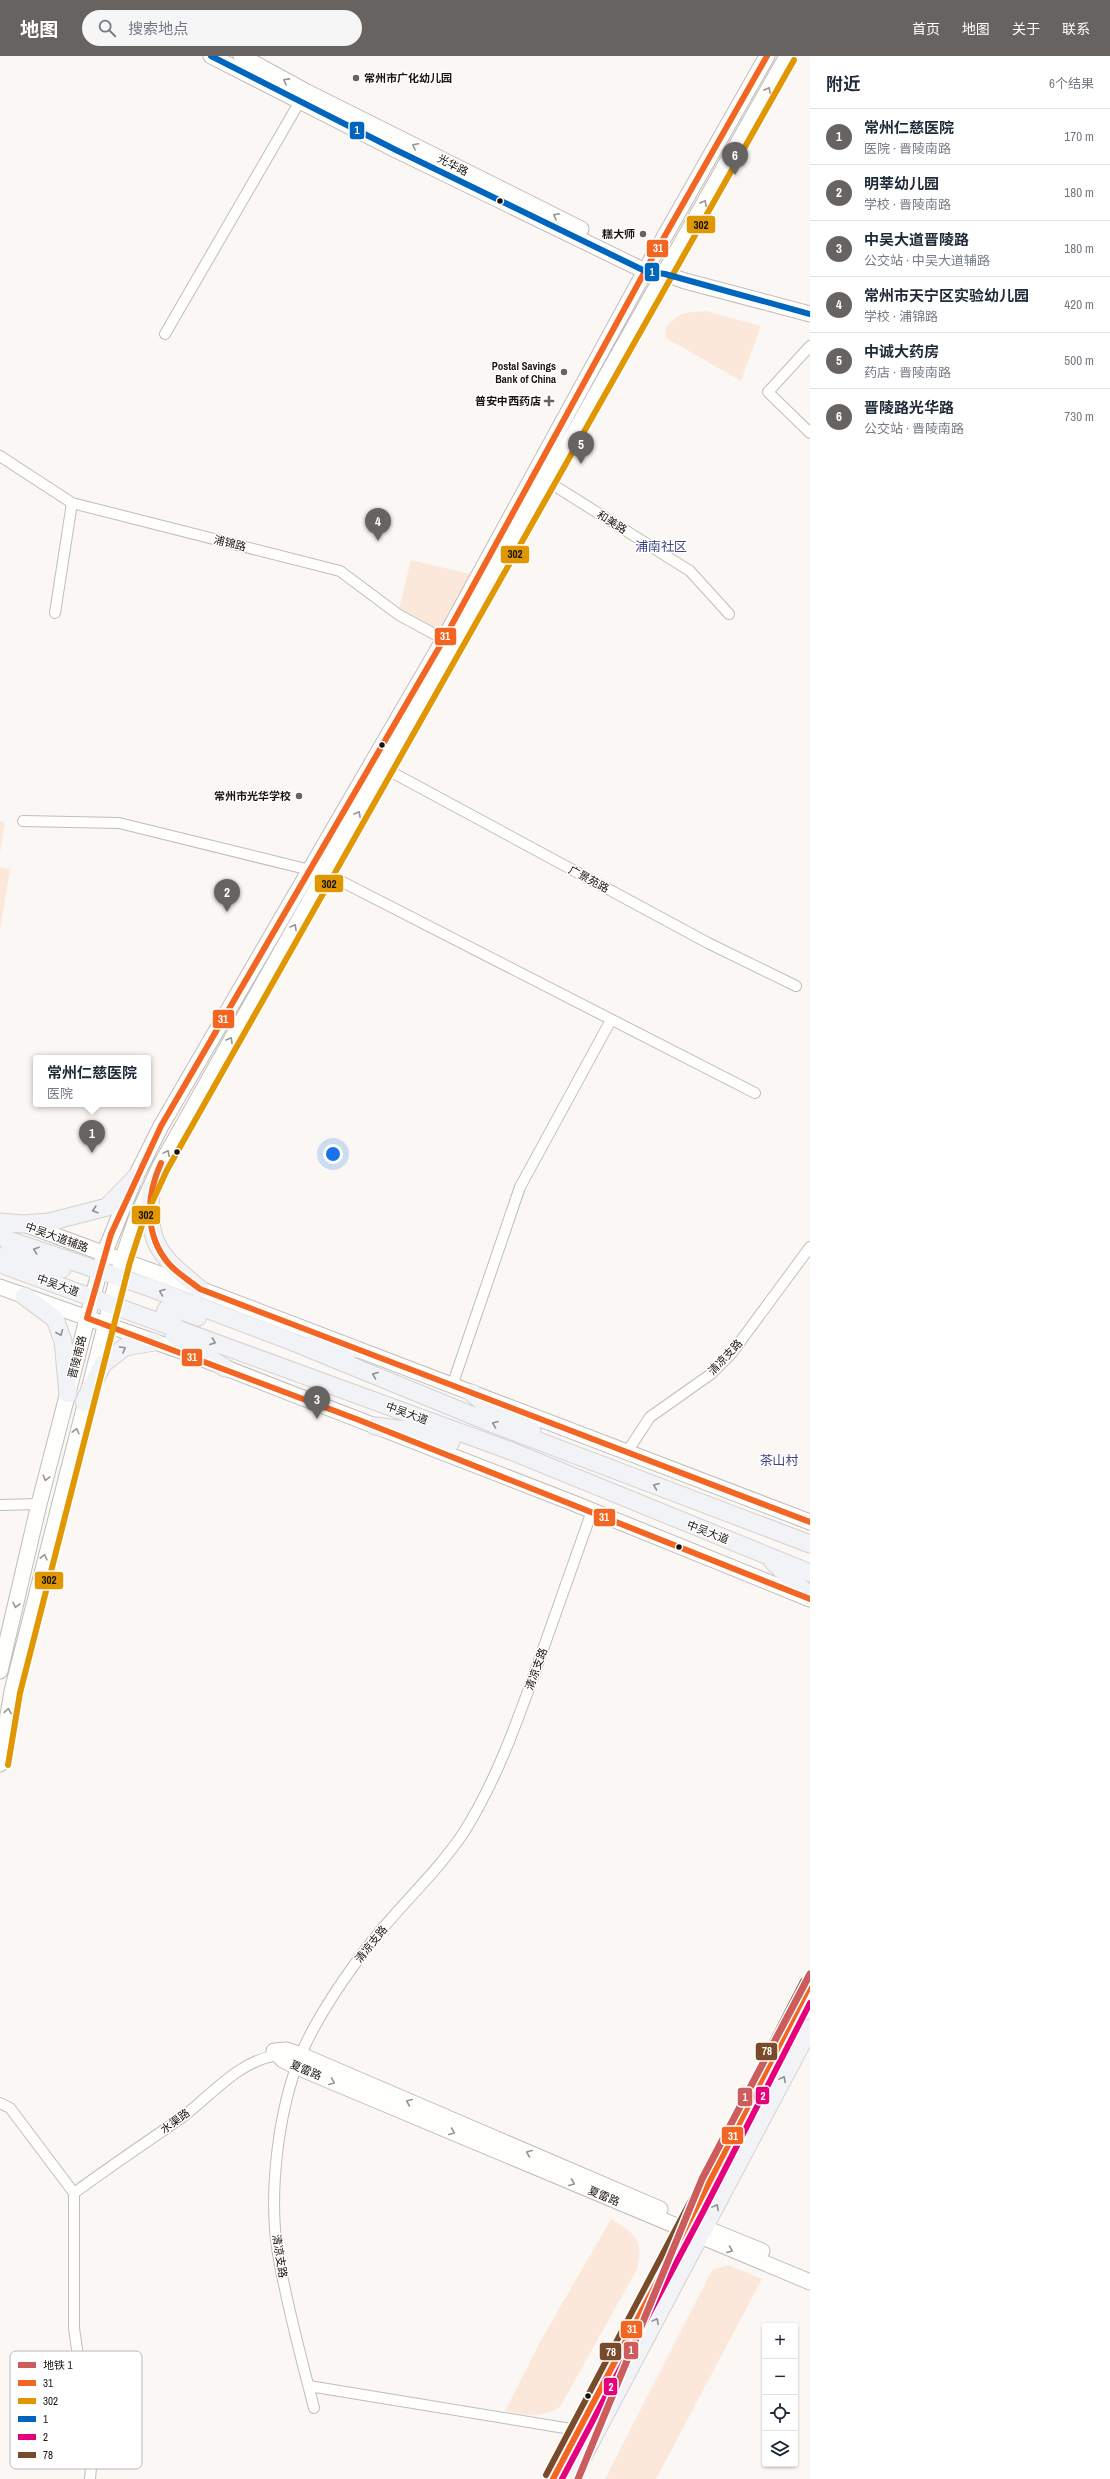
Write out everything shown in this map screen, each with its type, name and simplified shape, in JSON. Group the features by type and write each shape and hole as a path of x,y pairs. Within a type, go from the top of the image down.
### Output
{"main road":[{"name":"光华路","path":"211,56 303,96 665,274 685,281 810,314"},
{"name":"光华路","path":"241,56 303,96"},
{"name":"晋陵南路","path":"0,1764 12,1691 84,1402 117,1277 136,1219 177,1133 384,768 647,266 767,56"},
{"name":"晋陵南路","path":"0,1672 39,1504 99,1271 104,1254 135,1178 161,1126 310,870 547,480 665,274 787,56"},
{"path":"0,1222 22,1224 49,1222 107,1207 135,1178"},
{"path":"151,1189 149,1216 156,1243 165,1260 200,1289"},
{"name":"中吴大道辅路","path":"0,1216 200,1289 810,1522"},
{"name":"中吴大道","path":"0,1237 117,1277 288,1340 565,1451 788,1536 810,1546"},
{"path":"0,1250 47,1266 62,1269 64,1264 57,1257"},
{"name":"中吴大道","path":"0,1264 511,1451 677,1520 810,1572"},
{"path":"0,1288 225,1368 592,1511 810,1599"},
{"path":"24,1296 54,1319 63,1341 68,1394"},
{"path":"179,1330 164,1316 166,1310 182,1311 288,1352 346,1364"},
{"path":"150,1319 225,1368"},
{"path":"288,1340 354,1349"},
{"path":"84,1402 103,1364 125,1346 154,1342"},
{"path":"472,1393 487,1407 511,1417 565,1451"},
{"path":"375,1426 421,1432 476,1450 511,1451"},
{"path":"470,1437 522,1447 608,1482 620,1483 622,1479 614,1470"},
{"path":"677,1520 665,1509 667,1504 680,1503 765,1535 810,1546"},
{"path":"788,1536 810,1540"},
{"path":"732,1541 810,1563"},
{"path":"764,1554 810,1596"},
{"path":"553,2479 577,2430 810,1985"},
{"path":"570,2479 703,2232 810,2028"},
{"name":"夏雷路","path":"278,2055 274,2051 287,2050 299,2061 685,2225 810,2271"},
{"name":"夏雷路","path":"703,2232 810,2282"},
{"path":"581,2479 604,2417"},
{"path":"545,2479 577,2430"}],"street":[{"path":"165,334 303,96"},
{"path":"810,346 768,392 810,433"},
{"name":"浦锦路","path":"0,456 72,503 340,571 399,615 449,642"},
{"name":"和美路","path":"547,480 690,571 729,614"},
{"path":"55,612 72,503"},
{"name":"广景苑路","path":"384,768 708,943 796,986"},
{"path":"23,821 119,823 310,870"},
{"path":"325,872 755,1093"},
{"path":"452,1386 520,1187 611,1020"},
{"name":"清凉支路","path":"627,1452 650,1417 711,1374 731,1354 810,1247"},
{"path":"0,1505 39,1504"},
{"name":"清凉支路","path":"314,2408 278,2252 274,2206 277,2166 285,2112 299,2061 339,1987 370,1943 437,1868 464,1832 484,1797 505,1752 592,1511"},
{"name":"水渠路","path":"74,2193 178,2120 234,2074 265,2057 278,2055"},
{"path":"0,2103 10,2108 74,2193 74,2328 77,2351"},
{"path":"309,2386 577,2430"},
{"path":"90,2479 91,2469"}],"shaded area":[{"path":"705,311 761,326 741,381 666,338 665,329 682,314"},
{"path":"411,560 470,574 448,621 439,628 429,627 399,609"},
{"path":"0,821 5,823 0,853"},
{"path":"0,867 10,869 0,929"},
{"path":"611,2219 632,2234 639,2245 640,2253 636,2271 560,2407 540,2415 527,2415 505,2411 540,2342"},
{"path":"728,2265 762,2279 656,2479 605,2479 712,2270"}],"metro line":[{"name":"1","path":"578,2479 702,2179 810,1974"}],"transit line":[{"name":"1","path":"211,56 396,150 645,271 665,274 810,314"},
{"name":"31","path":"767,56 650,262 444,639 161,1126 111,1234 87,1318 359,1420 810,1599"},
{"name":"302","path":"8,1765 20,1693 130,1262 143,1222 167,1170 794,60"},
{"name":"31","path":"161,1163 152,1189 150,1202 150,1215 155,1241 169,1264 200,1289 810,1522"},
{"name":"78","path":"546,2475 689,2204 803,1981"},
{"name":"31","path":"553,2479 696,2208 810,1985"},
{"name":"2","path":"562,2479 703,2212 810,2003"}],"place":[{"name":"常州市广化幼儿园","path":"356,78"},
{"name":"晋陵路光华路","path":"735,175"},
{"name":"糕大师","path":"643,234"},
{"name":"Postal Savings Bank of China","path":"564,372"},
{"name":"普安中西药店","path":"549,401"},
{"name":"中诚大药房","path":"581,464"},
{"name":"常州市天宁区实验幼儿园","path":"378,541"},
{"name":"常州市光华学校","path":"299,796"},
{"name":"明莘幼儿园","path":"227,912"},
{"name":"常州仁慈医院","path":"92,1153"},
{"name":"中吴大道晋陵路","path":"317,1419"}],"district":[{"name":"浦南社区","path":"661,546"},
{"name":"茶山村","path":"779,1460"}]}
